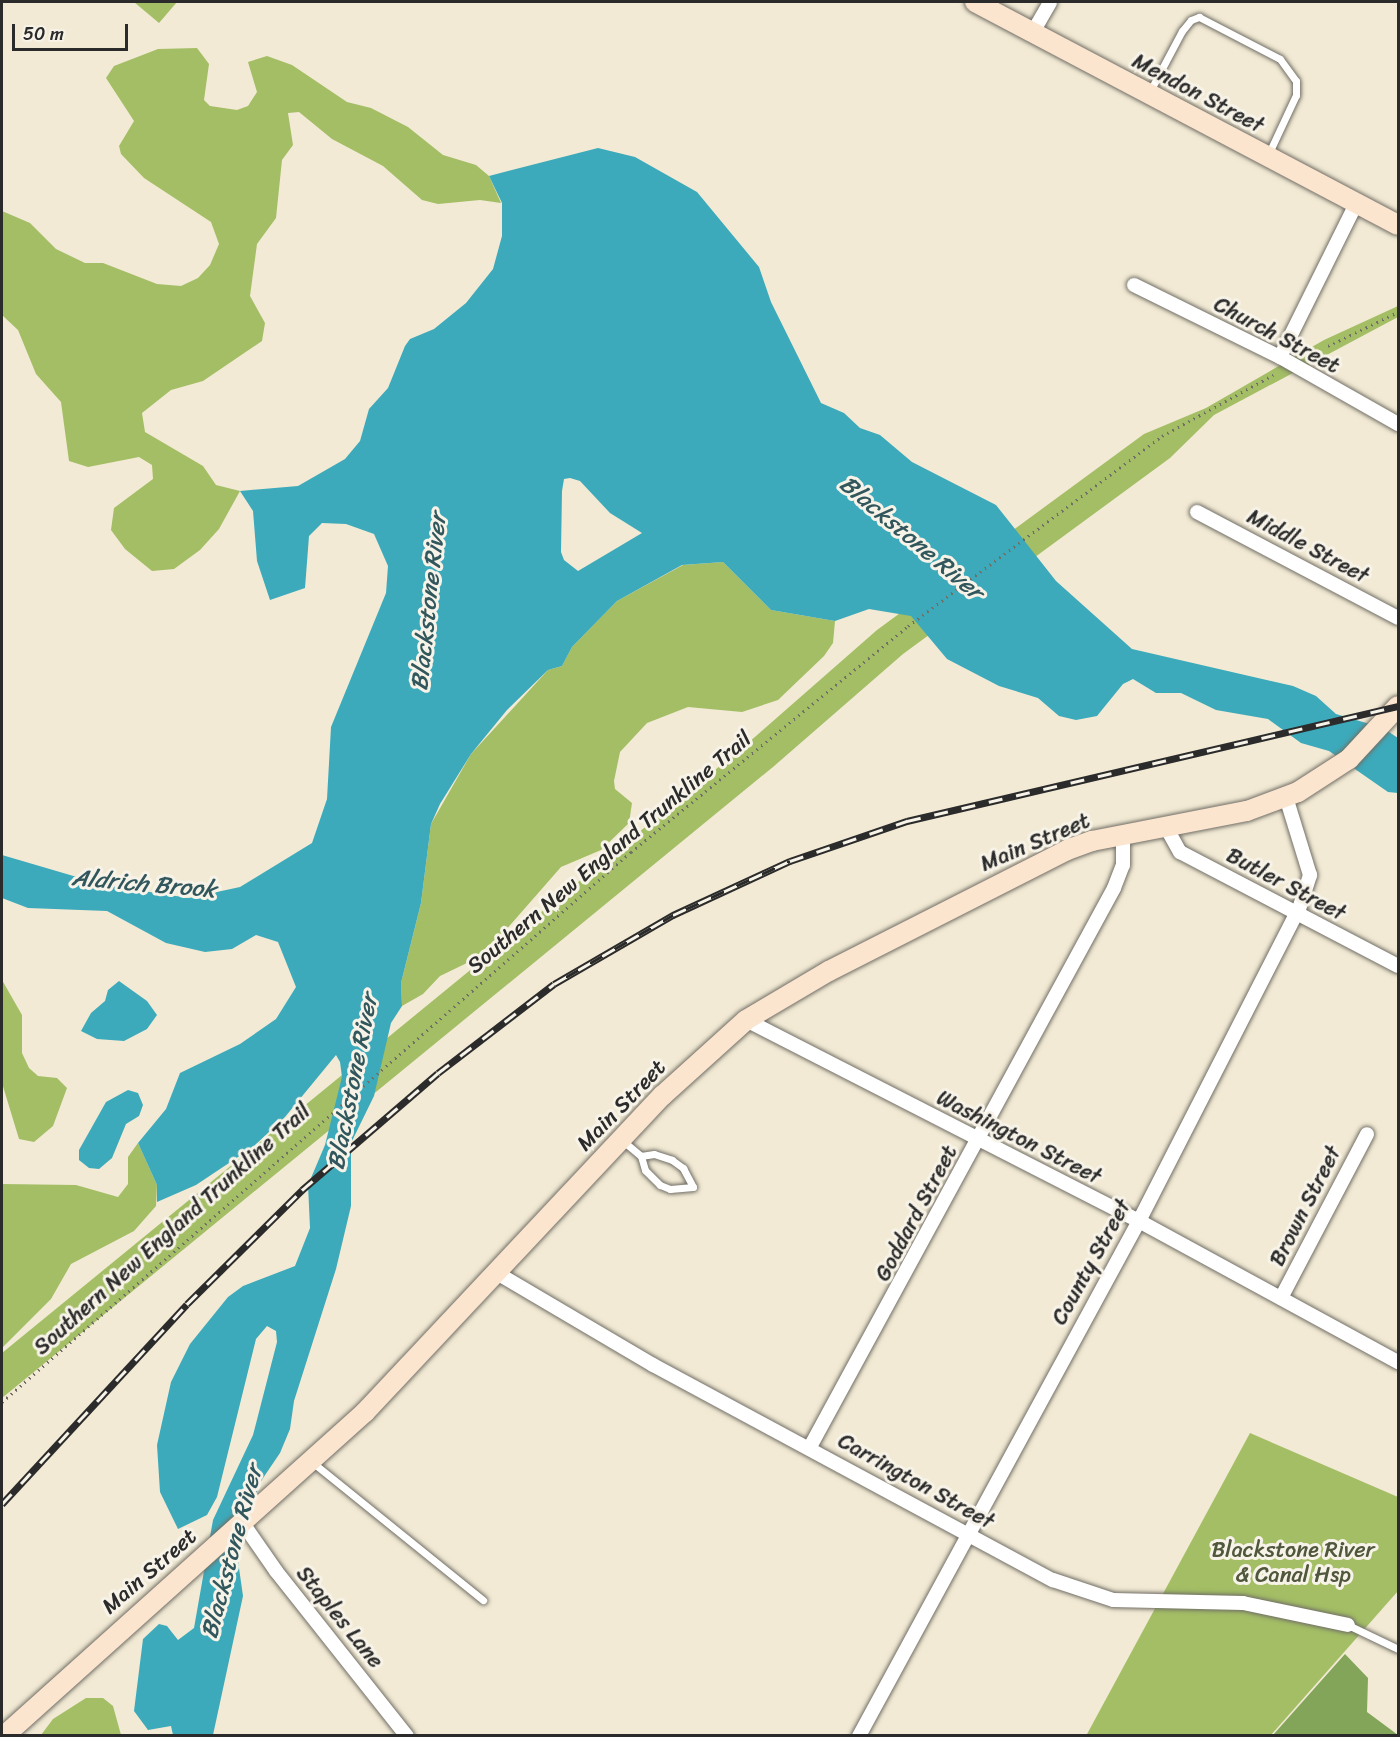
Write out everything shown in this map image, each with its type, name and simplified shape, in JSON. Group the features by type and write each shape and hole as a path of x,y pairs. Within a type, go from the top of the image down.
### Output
{"main road":[{"name":"Mendon Street","path":"975,2 1398,225"},
{"name":"Main Street","path":"3,1736 190,1568 247,1528 266,1500 364,1412 689,1069 746,1020 793,991 995,884 1075,847 1123,834 1247,811 1292,794 1349,759 1398,706"}],"street":[{"path":"1033,32 1050,2"},
{"path":"1280,357 1356,204"},
{"name":"Church Street","path":"1134,285 1280,357 1398,424"},
{"name":"Middle Street","path":"1197,512 1398,618"},
{"name":"County Street","path":"860,1736 1102,1282 1139,1221 1296,914 1310,875 1292,794"},
{"name":"Butler Street","path":"1166,827 1180,852 1398,966"},
{"name":"Goddard Street","path":"810,1447 1114,888 1123,865 1123,834"},
{"name":"Washington Street","path":"746,1020 1139,1221 1398,1362"},
{"name":"Brown Street","path":"1281,1298 1366,1134"},
{"name":"Carrington Street","path":"497,1273 653,1365 810,1447 1053,1580 1113,1600 1243,1603 1348,1625"},
{"name":"Staples Lane","path":"247,1528 407,1736"}],"lane":[{"path":"1148,93 1182,32 1191,20 1200,17 1280,59 1296,81 1296,95 1267,157"},
{"path":"621,1140 641,1156 645,1170 660,1185 670,1189 693,1187 683,1168 672,1160 654,1154 641,1156"},
{"path":"310,1461 483,1600"},
{"path":"1348,1625 1398,1649"}],"path":[{"path":"1328,346 1398,312"},
{"name":"Southern New England Trunkline Trail","path":"2,1402 326,1114 631,852 908,626 1162,436 1273,375"}],"green space":[{"path":"134,2 177,2 159,23"},
{"path":"197,48 209,64 204,100 210,106 237,110 248,106 257,92 248,62 267,56 292,65 347,102 371,108 408,127 443,155 476,165 489,176 501,203 480,200 438,204 422,200 383,166 332,139 299,112 288,113 293,145 282,160 276,218 257,244 250,296 265,323 262,341 203,381 171,390 142,413 145,432 203,466 216,485 240,491 219,529 200,550 174,569 152,571 125,549 111,530 114,508 153,479 152,465 139,457 88,467 69,461 61,402 36,374 18,330 2,315 2,211 30,223 56,249 85,263 103,263 157,284 181,286 198,278 210,265 219,244 211,222 144,178 121,154 119,146 134,121 106,78 114,66 158,49"},
{"path":"1398,306 1398,317 1214,415 1170,458 903,654 773,767 2,1398 2,1353 748,743 877,630 1144,434 1206,408 1324,340"},
{"path":"723,562 771,610 835,621 833,643 824,656 778,700 742,712 688,707 647,723 620,752 614,781 615,789 632,803 629,823 601,850 561,867 505,931 471,961 440,976 423,994 402,1006 401,983 421,903 431,824 471,754 548,670 562,666 572,647 617,601 683,565"},
{"path":"2,980 22,1015 22,1053 29,1068 38,1076 57,1078 67,1088 53,1126 34,1142 19,1139 2,1083"},
{"path":"138,1143 157,1185 156,1206 134,1231 71,1264 51,1299 2,1348 2,1184 76,1185 118,1197 128,1184 128,1157"},
{"name":"Blackstone River & Canal Hsp","path":"1250,1433 1398,1497 1398,1591 1271,1735 1086,1736"},
{"path":"1345,1654 1368,1678 1367,1712 1398,1735 1273,1735"},
{"path":"86,1698 103,1698 113,1706 121,1735 41,1735 53,1719"}],"water":[{"name":"Blackstone River","path":"598,148 635,157 697,192 759,267 771,302 821,403 844,413 860,428 880,435 912,462 996,505 1056,581 1132,649 1293,686 1316,696 1336,714 1383,728 1398,738 1398,793 1388,792 1329,751 1301,743 1268,719 1216,710 1181,693 1156,693 1133,679 1123,684 1097,716 1076,720 1059,716 1038,698 999,686 947,659 911,616 869,609 835,621 771,610 723,562 682,565 617,601 572,647 562,666 548,670 507,710 471,754 440,804 431,824 421,903 401,983 402,1006 391,1023 374,1096 351,1143 351,1206 336,1269 294,1401 290,1429 280,1453 259,1484 238,1561 243,1596 213,1735 173,1735 171,1726 148,1730 134,1711 143,1639 159,1624 167,1626 178,1640 194,1628 213,1520 253,1435 277,1342 276,1331 267,1326 256,1339 217,1497 207,1515 178,1529 160,1492 157,1445 171,1382 190,1344 228,1297 243,1286 295,1266 310,1228 308,1185 325,1145 342,1077 340,1062 336,1055 285,1117 253,1147 196,1185 157,1202 157,1185 138,1143 166,1109 180,1073 240,1044 276,1019 296,987 278,942 256,935 232,949 205,952 166,943 107,911 28,908 2,898 2,855 104,885 189,898 240,887 312,843 327,799 331,727 386,593 388,566 374,534 346,524 322,523 309,536 305,588 270,600 257,561 253,511 240,491 298,486 345,459 360,441 369,409 388,388 410,339 434,329 466,303 493,269 502,236 502,203 489,176","holes":["564,479 580,481 610,513 642,533 578,571 564,560 561,552 562,491"]},
{"path":"119,981 147,1001 157,1015 147,1029 124,1041 97,1039 81,1031 91,1013 105,1001 108,990"},
{"path":"128,1090 138,1093 143,1105 139,1116 126,1124 112,1158 99,1169 89,1168 79,1160 79,1150 106,1102"}],"railway":[{"path":"2,1504 187,1304 302,1190 438,1073 554,984 673,915 790,861 907,821 1398,706"}],"water label":[{"name":"Aldrich Brook","path":"144,884"}]}
